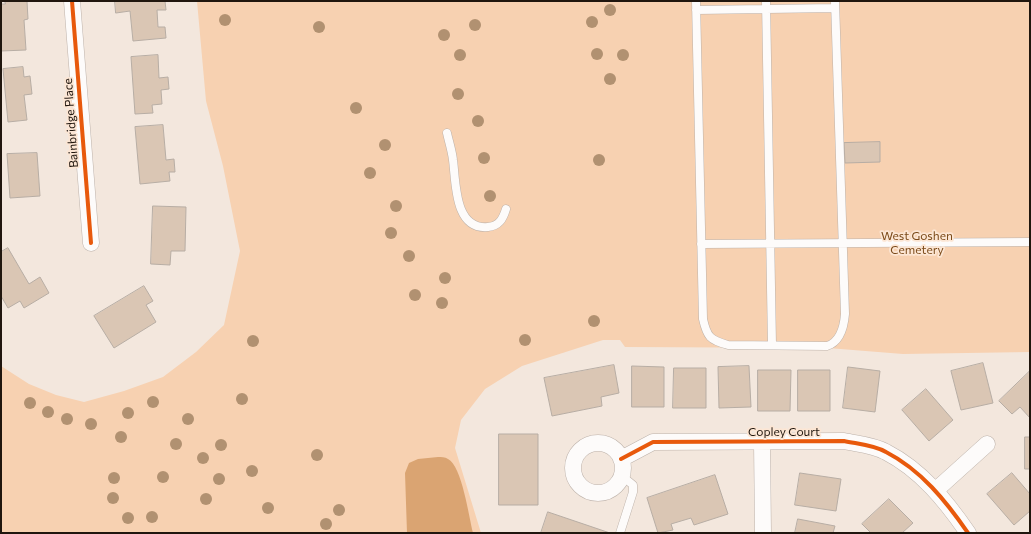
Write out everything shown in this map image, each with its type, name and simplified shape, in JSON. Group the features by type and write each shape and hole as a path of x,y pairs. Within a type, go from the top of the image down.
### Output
{"street":[{"name":"Bainbridge Place","path":"72,1 91,243"},
{"name":"Copley Court","path":"621,459 653,442 844,442 866,445 885,451 905,464 936,490 968,533"},
{"path":"762,442 763,533"},
{"path":"591,444 611,446 621,459 623,467 622,476 612,489 596,493 581,486 575,480 573,472 575,456 580,450 591,444"},
{"path":"936,490 987,444"}],"lane":[{"path":"696,1 696,10 701,244 703,319 708,335 715,342 728,345 827,346 833,344 841,332 845,314 835,5 766,5 696,10"},
{"path":"766,5 772,345"},
{"path":"447,133 453,158 459,205 465,218 478,226 487,227 496,225 500,222 506,209"},
{"path":"701,244 1030,242"},
{"path":"620,533 633,492 633,485 622,476"}],"green space":[{"name":"West Goshen Cemetery","path":"197,1 1030,1 1030,352 903,354 828,348 625,347 620,340 603,340 522,366 485,389 461,420 455,448 481,533 1,533 1,366 29,384 56,395 84,402 124,391 163,377 196,352 224,325 240,251 223,166 206,101"}],"shaded area":[{"path":"438,457 448,459 457,471 461,481 473,533 407,533 405,473 409,463 418,459"}],"building":[{"path":"5,1 27,1 28,19 24,20 26,50 1,51 1,4 5,4"},
{"path":"115,1 165,1 166,10 157,10 158,27 165,27 166,38 133,41 130,11 116,13"},
{"path":"158,55 159,78 168,77 169,89 161,90 162,104 152,105 153,113 135,114 131,57"},
{"path":"23,67 24,77 30,76 32,94 24,95 27,120 8,122 3,69"},
{"path":"163,125 166,160 174,159 175,172 169,172 170,181 140,184 135,127"},
{"path":"880,142 880,162 845,163 844,143"},
{"path":"37,153 40,196 10,198 7,154"},
{"path":"153,206 186,207 185,251 171,251 170,265 151,264"},
{"path":"8,248 29,284 40,277 49,293 24,308 20,301 8,308 1,296 1,252"},
{"path":"144,286 153,301 146,305 156,322 114,348 94,316"},
{"path":"983,363 993,403 961,410 951,371"},
{"path":"614,365 619,393 601,397 602,406 552,416 544,378"},
{"path":"632,366 664,367 664,407 632,407"},
{"path":"749,366 751,407 719,408 718,367"},
{"path":"848,367 880,371 875,412 843,408"},
{"path":"674,368 706,368 706,408 673,408"},
{"path":"758,370 791,370 790,411 758,411"},
{"path":"798,370 830,370 830,411 798,411"},
{"path":"1029,372 1030,418 1020,407 1012,414 999,401"},
{"path":"926,389 953,420 929,441 902,410"},
{"path":"499,434 538,434 538,505 499,505"},
{"path":"1025,437 1030,437 1030,469 1025,469"},
{"path":"800,473 841,479 836,511 795,505"},
{"path":"1012,473 1030,494 1030,511 1014,525 987,494"},
{"path":"715,475 728,514 694,525 691,518 671,524 673,530 658,533 647,498"},
{"path":"889,499 913,523 902,533 871,533 862,524"},
{"path":"548,512 610,533 541,533"},
{"path":"798,519 835,526 833,533 795,533"}],"cycle path":[{"path":"72,1 91,243"},
{"path":"621,459 653,442 844,441 866,445 886,452 899,459 922,477 942,498 968,533"}]}
